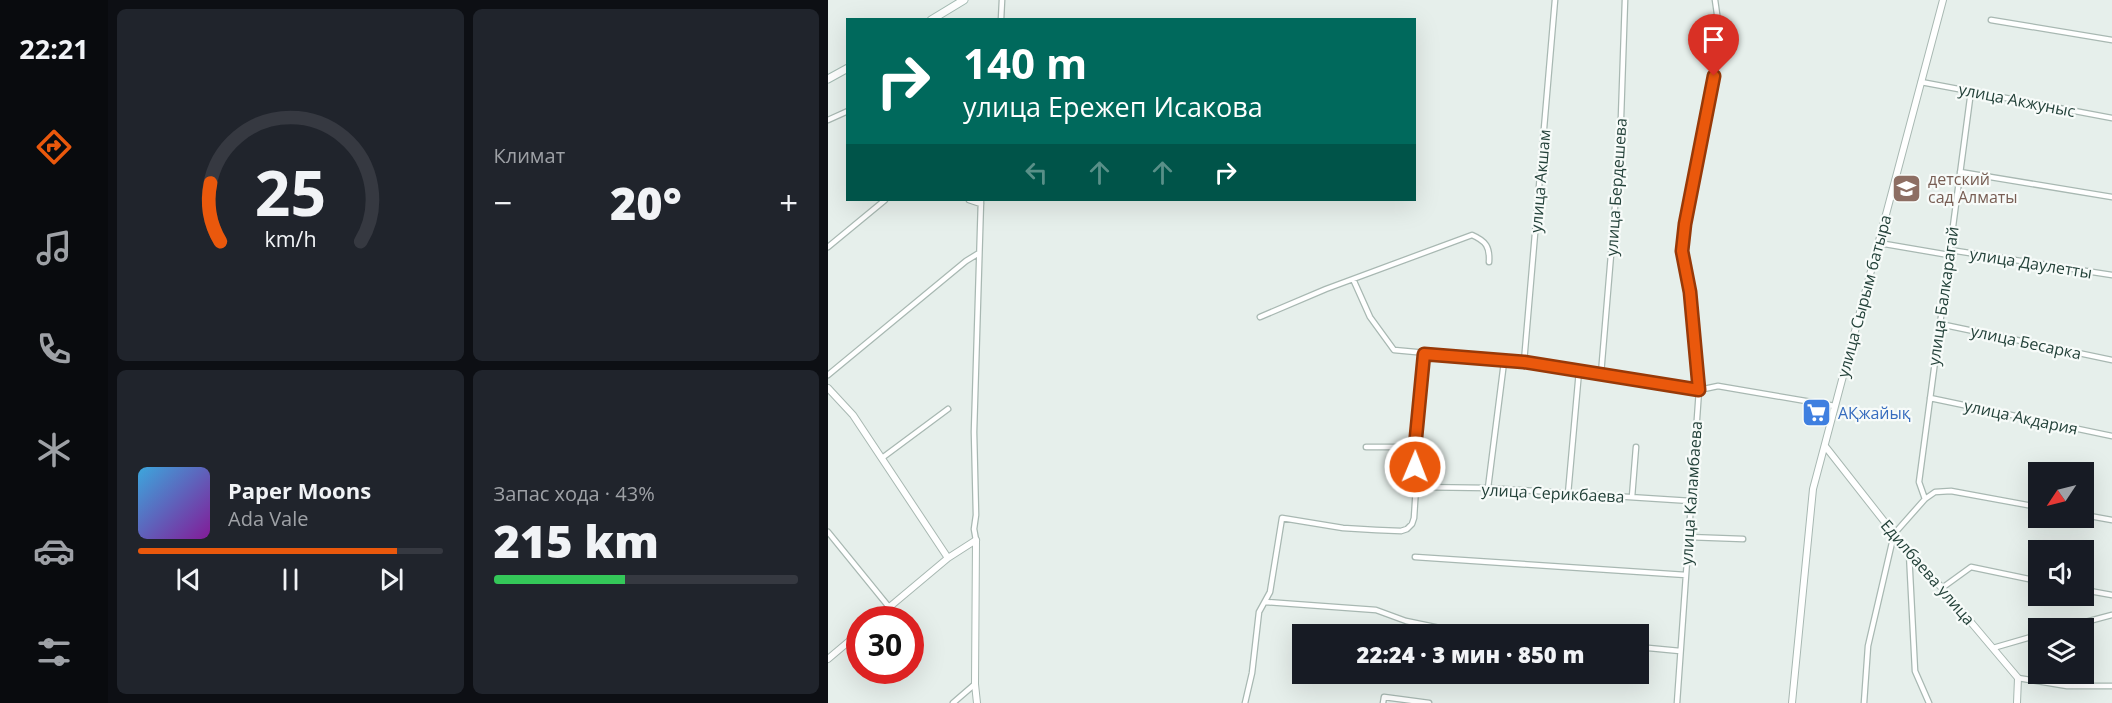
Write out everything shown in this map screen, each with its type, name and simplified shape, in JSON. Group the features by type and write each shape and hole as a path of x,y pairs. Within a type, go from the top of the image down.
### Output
{"main road":[{"path":"934,18 964,0"},
{"path":"828,79 846,69"}],"street":[{"path":"1001,18 1002,0"},
{"name":"улица Акшам","path":"1524,362 1555,0"},
{"name":"улица Бердешева","path":"1601,374 1620,147 1625,0"},
{"name":"улица Каламбаева","path":"1677,703 1699,390 1690,292 1682,251 1685,224 1714,76 1719,28 1715,0"},
{"name":"улица Сырым батыра","path":"1792,703 1813,489 1943,0"},
{"path":"1991,20 2112,40"},
{"name":"улица Акжуныс","path":"1922,82 2112,118"},
{"name":"улица Балкарагай","path":"1925,500 1919,482 1971,91"},
{"path":"828,120 846,112"},
{"path":"1960,172 2112,197"},
{"path":"828,247 884,201"},
{"path":"977,703 974,432 981,202"},
{"path":"1260,317 1353,279 1472,235 1484,240 1489,251 1489,262"},
{"name":"улица Даулетты","path":"1879,243 2112,275"},
{"path":"828,375 966,261 979,253"},
{"path":"1353,279 1370,317 1394,350 1504,362 1524,362 1699,390 1718,387 1835,406"},
{"name":"улица Бесарка","path":"1940,324 2112,360"},
{"path":"1245,703 1252,673 1259,612 1270,592 1282,518 1343,528 1401,531 1407,529 1414,518 1415,447 1424,354"},
{"path":"1488,488 1504,362"},
{"path":"1568,494 1579,371"},
{"path":"828,388 853,415 948,558"},
{"name":"улица Акдария","path":"1930,398 2112,436"},
{"path":"882,458 948,409"},
{"name":"Едилбаева улица","path":"1825,446 1909,553 1942,588 2018,678"},
{"path":"1366,447 1415,447"},
{"path":"1632,497 1635,447"},
{"name":"улица Серикбаева","path":"1416,487 1488,488 1691,501"},
{"path":"1864,703 1868,646 1894,534 1935,492 1951,491 2028,505"},
{"path":"2094,517 2112,520"},
{"path":"828,532 888,606"},
{"path":"1688,537 1743,539"},
{"path":"890,606 948,558 976,540"},
{"path":"1909,553 1915,671 1929,703"},
{"path":"1415,557 1686,575"},
{"path":"1942,588 1971,567 2028,579"},
{"path":"2094,592 2112,595"},
{"path":"1265,602 1376,610 1420,624"},
{"path":"2094,620 2112,615"},
{"path":"1993,648 2028,638"},
{"path":"828,659 846,644"},
{"path":"1649,648 1680,651"},
{"path":"2017,703 2018,678 2067,686 2112,686"},
{"path":"953,703 975,684"},
{"path":"1384,700 1429,703"}],"place":[{"name":"детский сад Алматы","path":"1907,188"},
{"name":"АҚжайық","path":"1817,413"}],"route":[{"path":"1415,467 1424,354 1524,362 1699,390 1690,292 1682,251 1685,224 1714,76"}]}
